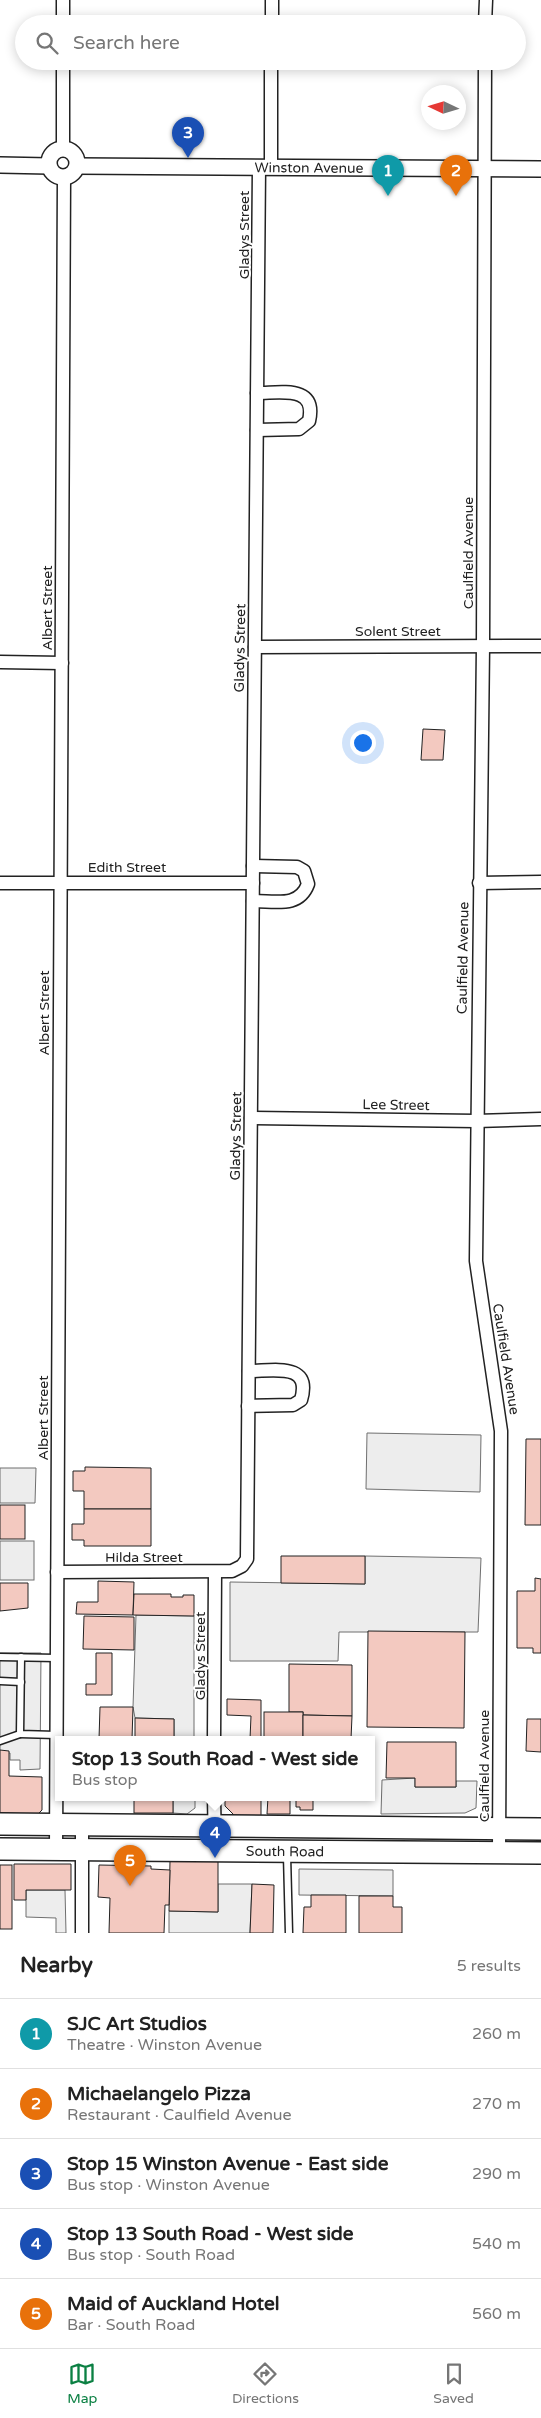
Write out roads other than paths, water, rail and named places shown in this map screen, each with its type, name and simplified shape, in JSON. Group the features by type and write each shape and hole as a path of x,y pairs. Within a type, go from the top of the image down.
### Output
{"highway":[{"name":"South Road","path":"0,1824 541,1829"},
{"name":"South Road","path":"0,1850 541,1853"}],"street":[{"path":"63,0 63,15"},
{"path":"272,0 272,15"},
{"path":"486,0 486,15"},
{"path":"62,148 63,70"},
{"name":"Gladys Street","path":"232,1571 242,1566 247,1559 257,430 265,167 270,70"},
{"name":"Caulfield Avenue","path":"485,70 476,1261 501,1431 499,1852"},
{"path":"62,148 73,152 77,166 72,174 64,177 54,175 49,166 52,153 62,148"},
{"path":"0,166 49,166"},
{"name":"Winston Avenue","path":"77,166 541,169"},
{"name":"Albert Street","path":"56,1735 64,177"},
{"path":"257,430 299,429 309,422 312,409 306,398 298,394 258,393"},
{"name":"Solent Street","path":"255,646 541,646"},
{"path":"0,662 62,663"},
{"path":"253,866 297,867 304,871 308,884 304,894 296,900 253,901"},
{"path":"479,883 541,882"},
{"name":"Edith Street","path":"0,883 253,883"},
{"name":"Lee Street","path":"251,1118 476,1121 541,1119"},
{"path":"248,1406 293,1405 301,1400 305,1387 301,1377 294,1372 249,1371"},
{"name":"Hilda Street","path":"57,1572 232,1571"},
{"name":"Gladys Street","path":"214,1736 215,1572"},
{"name":"Albert Street","path":"56,1801 56,1850"},
{"path":"214,1801 214,1851"},
{"path":"82,1824 82,1933"}],"lane":[{"path":"0,1656 56,1658"},
{"path":"20,1734 21,1657"},
{"path":"0,1681 20,1682"},
{"path":"0,1741 20,1734 56,1735"},
{"path":"287,1852 289,1933"}],"place":[{"name":"Stop 15 Winston Avenue - East side","path":"188,158"},
{"name":"SJC Art Studios","path":"388,196"},
{"name":"Michaelangelo Pizza","path":"456,196"},
{"name":"Stop 13 South Road - West side","path":"215,1858"},
{"name":"Maid of Auckland Hotel","path":"130,1886"}]}
